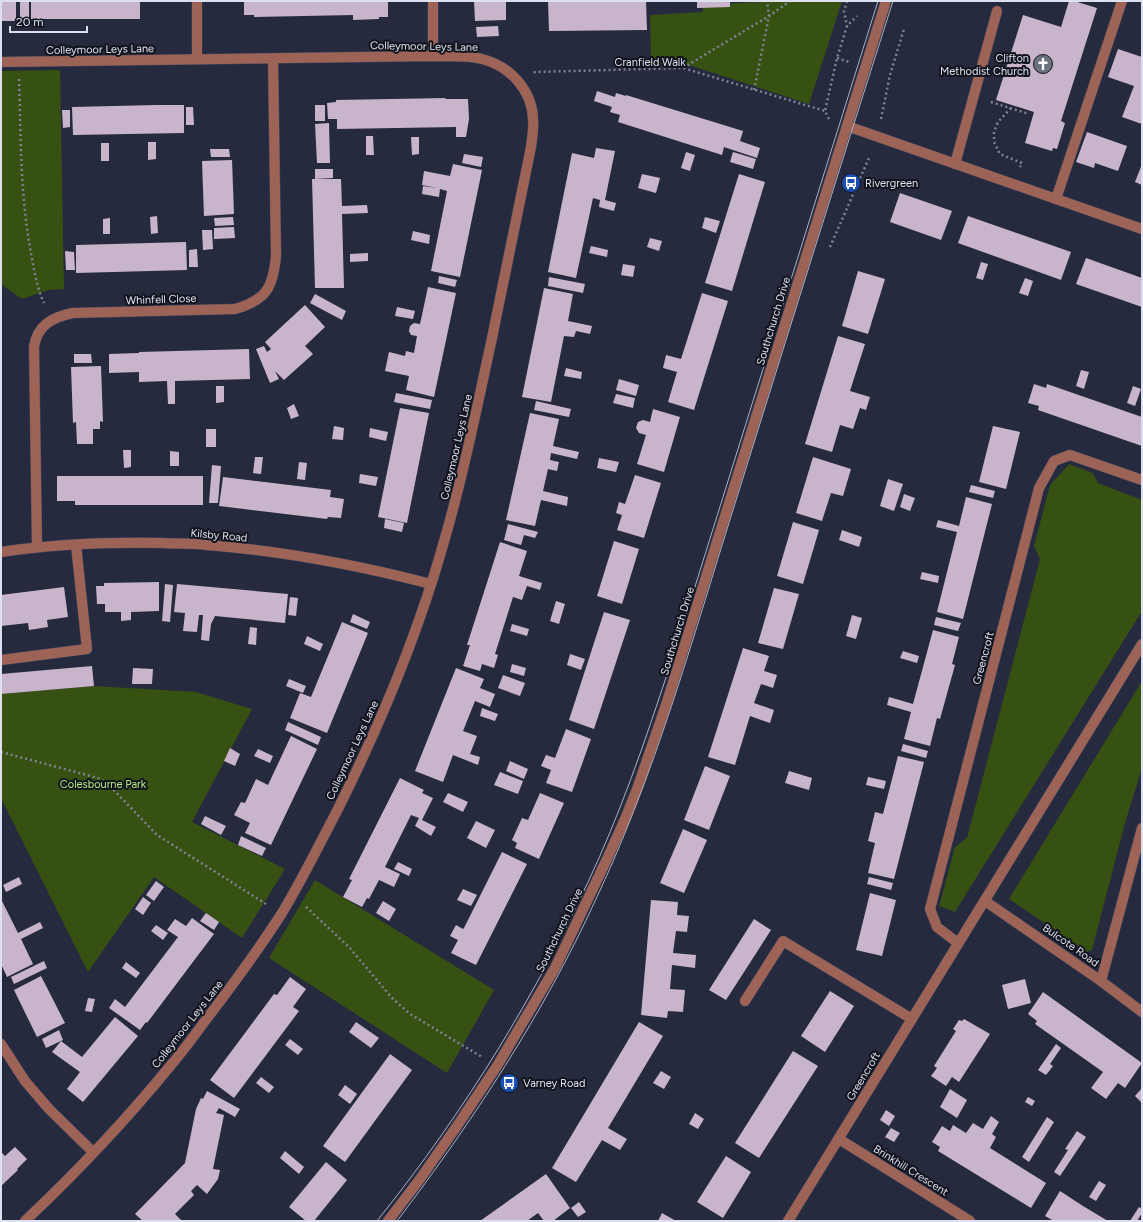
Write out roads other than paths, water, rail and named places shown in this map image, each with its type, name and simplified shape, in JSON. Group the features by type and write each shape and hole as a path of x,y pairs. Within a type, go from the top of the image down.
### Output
{"street":[{"path":"197,1 197,59"},
{"path":"433,1 433,56"},
{"name":"Southchurch Drive","path":"388,1221 420,1179 497,1066 555,968 608,857 637,789 669,697 886,1"},
{"path":"1056,199 1122,1"},
{"path":"955,164 997,11"},
{"name":"Colleymoor Leys Lane","path":"1,62 433,56 464,57 482,59 494,63 514,76 522,85 534,118 531,147 473,428 458,492 443,548 416,630 379,723 304,875 259,948 229,990 171,1065 123,1121 56,1192 26,1221"},
{"name":"Whinfell Close","path":"37,547 34,347 35,339 39,331 52,320 62,315 74,313 234,309 249,305 259,298 267,290 273,279 276,256 273,58"},
{"path":"847,126 1142,229"},
{"name":"Greencroft","path":"958,943 937,927 930,909 1039,488 1054,461 1070,455 1142,480"},
{"name":"Kilsby Road","path":"1,552 37,547 76,545 137,543 206,544 329,561 431,584"},
{"path":"1,660 87,649 76,545"},
{"name":"Greencroft","path":"788,1221 1142,644"},
{"path":"1101,981 1142,828"},
{"name":"Bulcote Road","path":"985,900 1101,981 1142,1012"},
{"path":"746,1001 782,941 912,1019"},
{"path":"1,1044 25,1081 49,1110 93,1152"},
{"name":"Brinkhill Crescent","path":"839,1139 970,1221"}],"tram line":[{"path":"377,1221 441,1136 500,1047 552,954 599,858 610,832 641,751 678,641 878,1"},
{"path":"397,1221 453,1145 506,1065 530,1025 576,941 617,852 637,804 687,658 893,1"}],"place":[{"name":"Clifton Methodist Church","path":"1043,64"},
{"name":"Rivergreen","path":"851,183"},
{"name":"Varney Road","path":"509,1083"}],"park label":[{"name":"Colesbourne Park","path":"103,784"}]}
